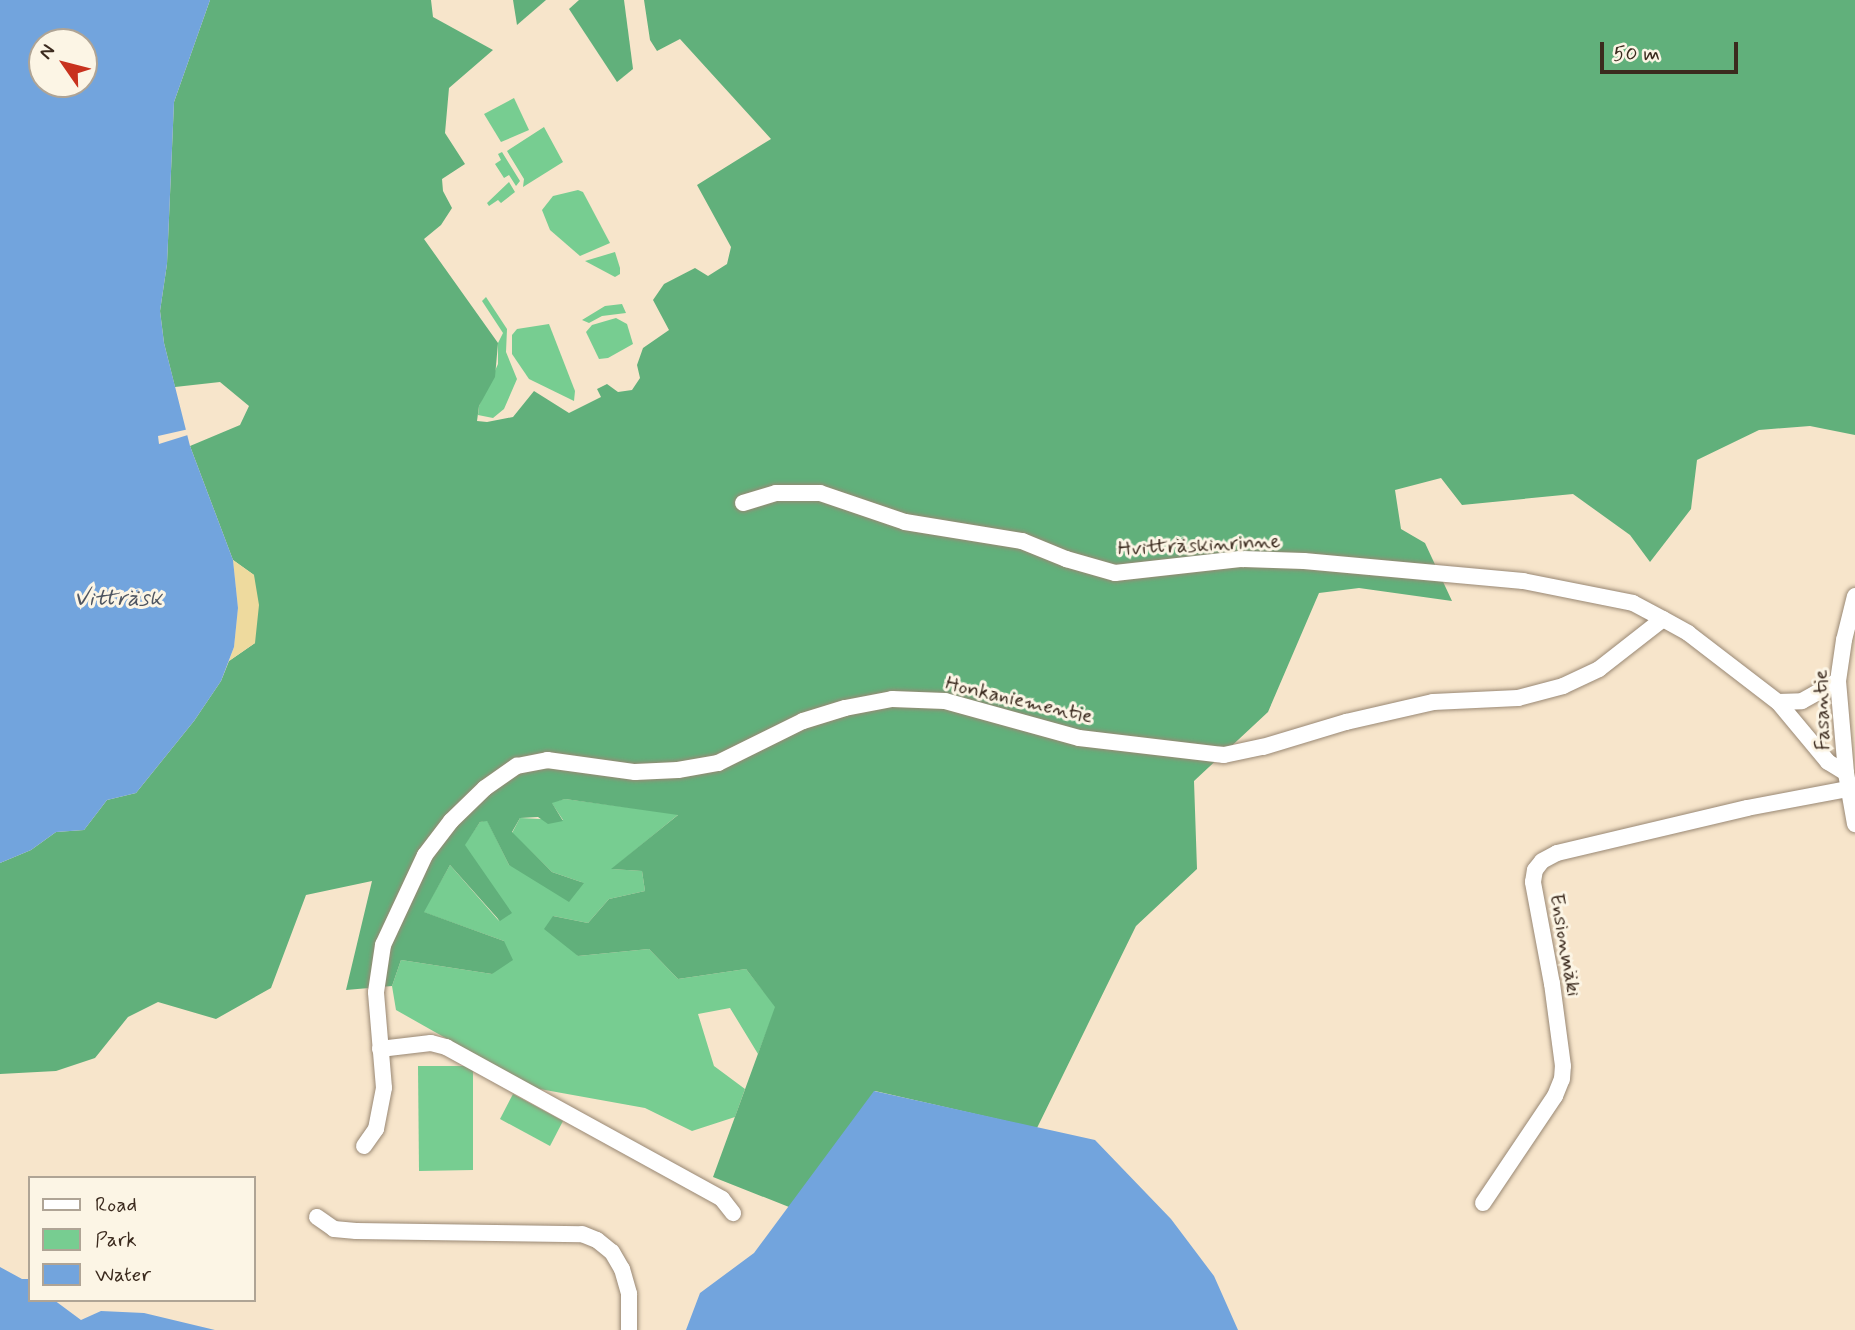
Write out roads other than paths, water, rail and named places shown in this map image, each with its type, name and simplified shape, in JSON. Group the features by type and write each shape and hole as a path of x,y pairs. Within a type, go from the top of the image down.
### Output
{"street":[{"name":"Hvitträskinrinne","path":"743,503 776,493 820,493 905,522 1023,541 1066,559 1115,573 1240,559 1304,561 1523,580 1633,603 1663,619"},
{"name":"Fasantie","path":"1855,596 1843,640 1838,681 1847,781 1855,824"},
{"path":"1663,619 1698,640 1778,702 1847,781"},
{"name":"Honkaniementie","path":"364,1146 376,1129 384,1088 376,992 383,944 402,898 425,855 451,821 485,788 517,766 548,760 635,772 678,770 718,764 803,722 845,708 892,699 945,701 1079,738 1224,755 1433,702 1518,698 1563,686 1599,669 1663,619"},
{"path":"1778,702 1802,701 1838,681"},
{"name":"Ensionmäki","path":"1483,1203 1545,1112 1562,1079 1563,1066 1552,984 1533,882 1535,870 1542,861 1557,853 1847,781"},
{"path":"380,1049 431,1043 446,1047 722,1199 733,1213"},
{"path":"317,1217 334,1229 356,1231 582,1234 597,1240 612,1252 622,1269 629,1294 629,1330"}],"water":[{"name":"Vitträsk","path":"0,0 210,0 174,102 167,264 160,311 164,343 190,446 233,560 238,608 234,647 221,681 194,721 136,793 107,800 84,830 56,832 31,850 0,863"},
{"path":"874,1091 1095,1140 1171,1219 1214,1276 1238,1330 686,1330 700,1293 754,1253"},
{"path":"0,1267 22,1279 28,1279 28,1302 57,1302 81,1320 101,1311 144,1313 215,1330 0,1330"}]}
